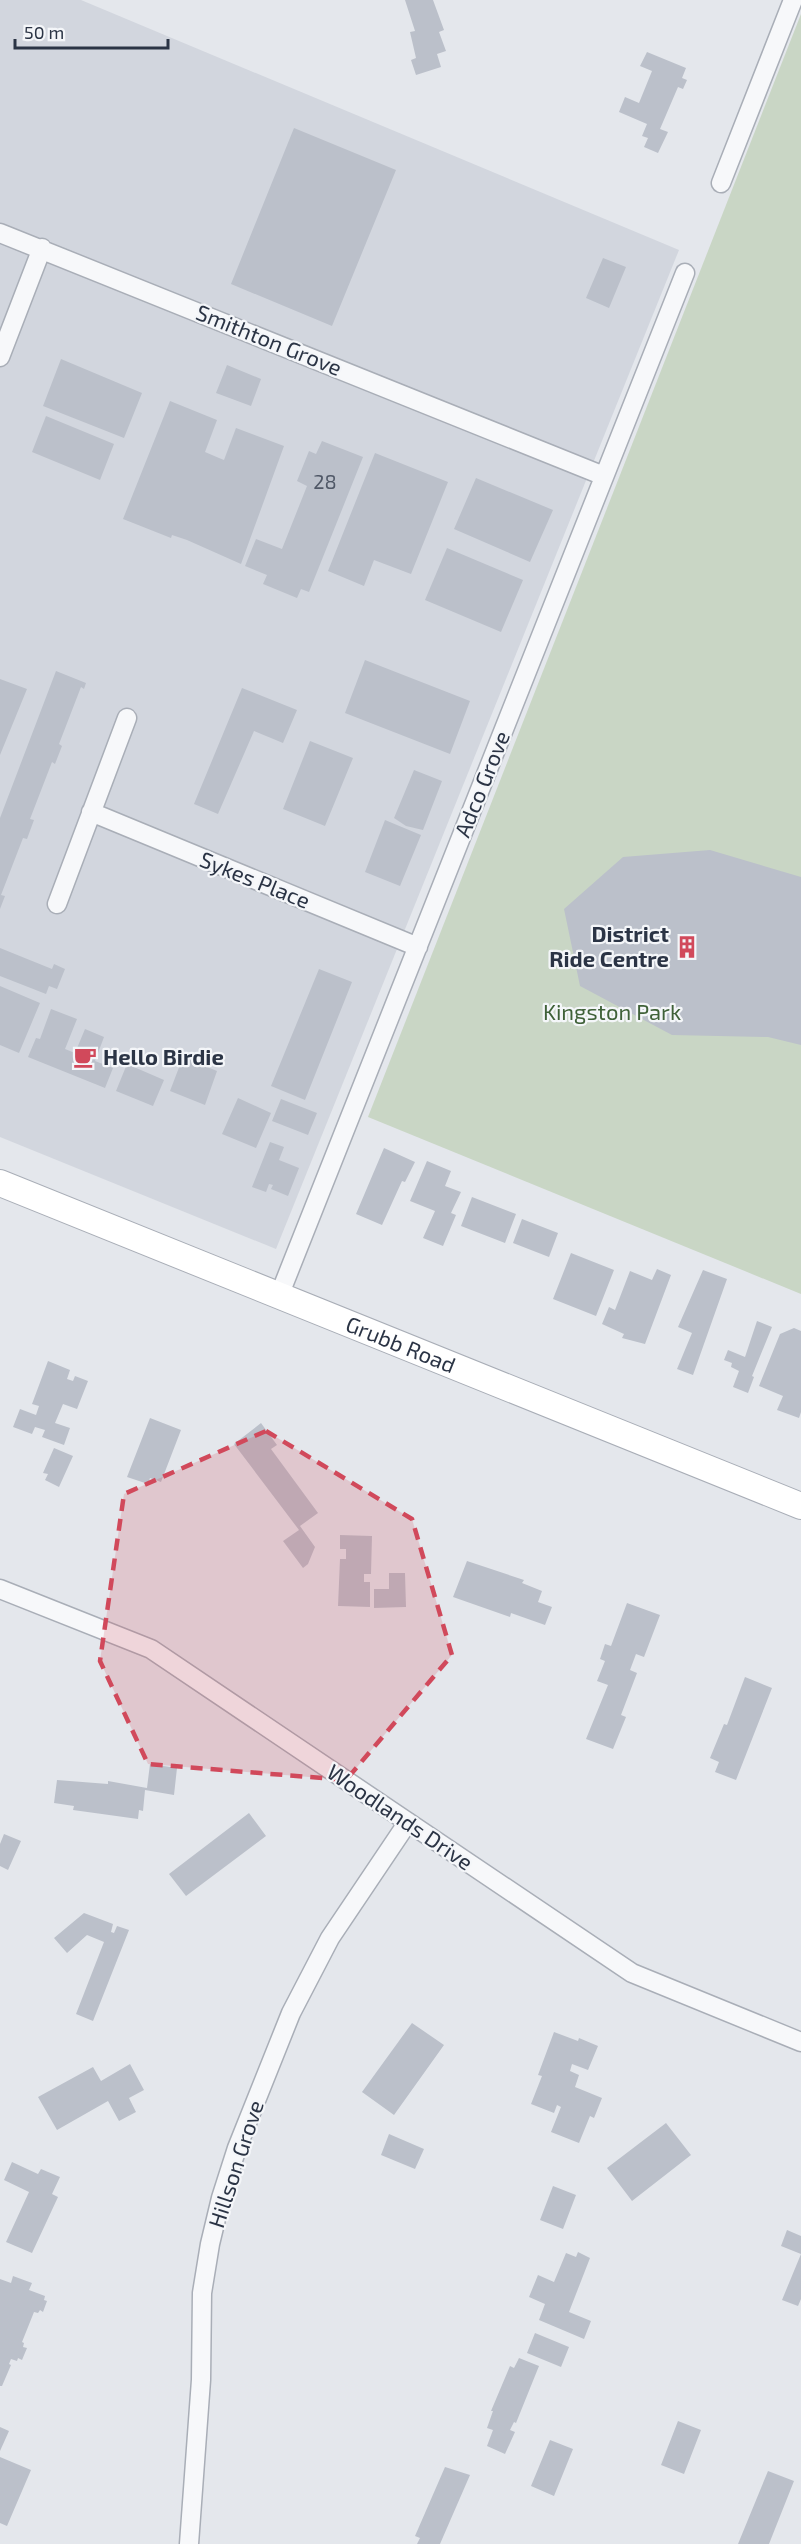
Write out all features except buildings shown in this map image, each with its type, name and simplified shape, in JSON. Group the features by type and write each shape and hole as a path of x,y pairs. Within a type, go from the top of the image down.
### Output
{"main road":[{"name":"Grubb Road","path":"0,1183 801,1506"}],"street":[{"path":"721,183 793,0"},
{"name":"Smithton Grove","path":"0,233 604,476"},
{"path":"0,357 42,248"},
{"name":"Adco Grove","path":"279,1296 684,273"},
{"path":"57,904 128,718"},
{"name":"Sykes Place","path":"91,812 418,947"},
{"name":"Woodlands Drive","path":"0,1589 152,1649 632,1973 801,2042"},
{"name":"Hillson Grove","path":"189,2544 201,2380 202,2293 221,2198 237,2148 291,2013 330,1938 408,1822"}],"highlighted area":[{"path":"266,1431 412,1519 452,1655 346,1780 148,1764 100,1661 124,1494"}],"shaded area":[{"path":"0,0 81,0 679,250 276,1249 0,1137"}],"green space":[{"name":"Kingston Park","path":"801,14 801,1294 368,1117"}],"place":[{"name":"District Ride Centre","path":"687,947"},
{"name":"Hello Birdie","path":"85,1057"}]}
